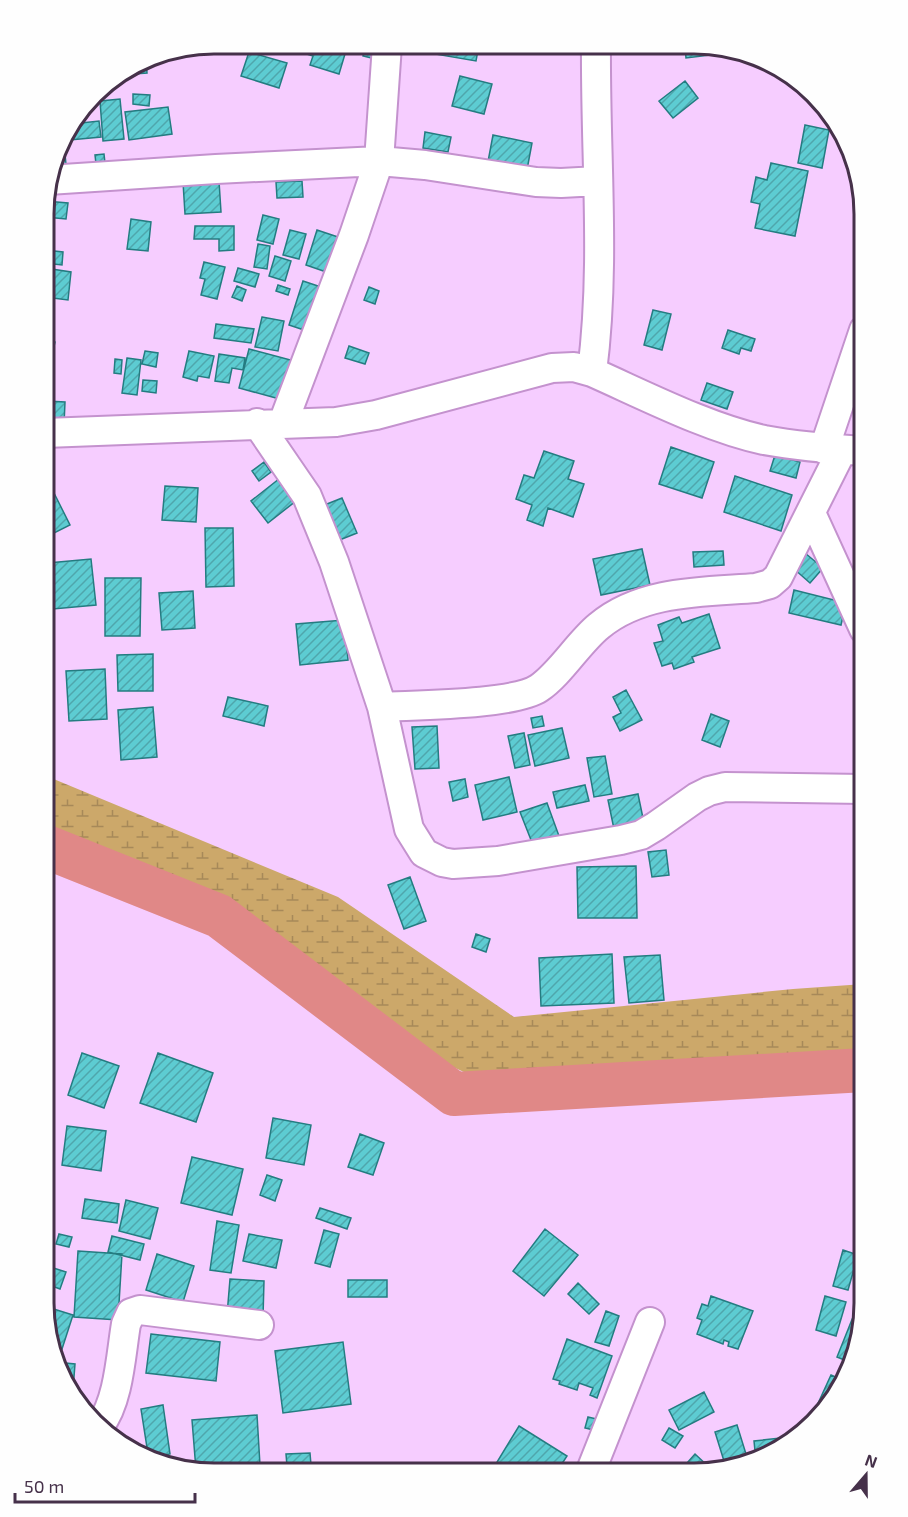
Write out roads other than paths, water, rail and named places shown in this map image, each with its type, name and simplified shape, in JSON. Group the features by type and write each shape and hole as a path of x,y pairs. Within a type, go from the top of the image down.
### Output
{"street":[{"path":"270,423 354,235 378,161 386,54"},
{"path":"592,372 596,343 599,272 597,54"},
{"path":"58,179 378,161 425,165 536,182 598,181"},
{"path":"54,433 336,422 376,415 552,368 574,366 713,424 762,439 844,450"},
{"path":"382,707 509,698 538,689 599,626 623,611 663,596 756,588 770,584 778,577 844,450 854,390"},
{"path":"270,423 308,496 334,562 382,707 409,829 424,853 442,862 453,864 498,861 631,838 656,826 696,797 709,790 725,787 854,789"},
{"path":"811,513 854,607"},
{"path":"103,1418 112,1400 130,1313 140,1310 259,1325"},
{"path":"594,1463 650,1322"}],"waterway":[{"path":"54,850 219,916 454,1094 854,1071"}]}
